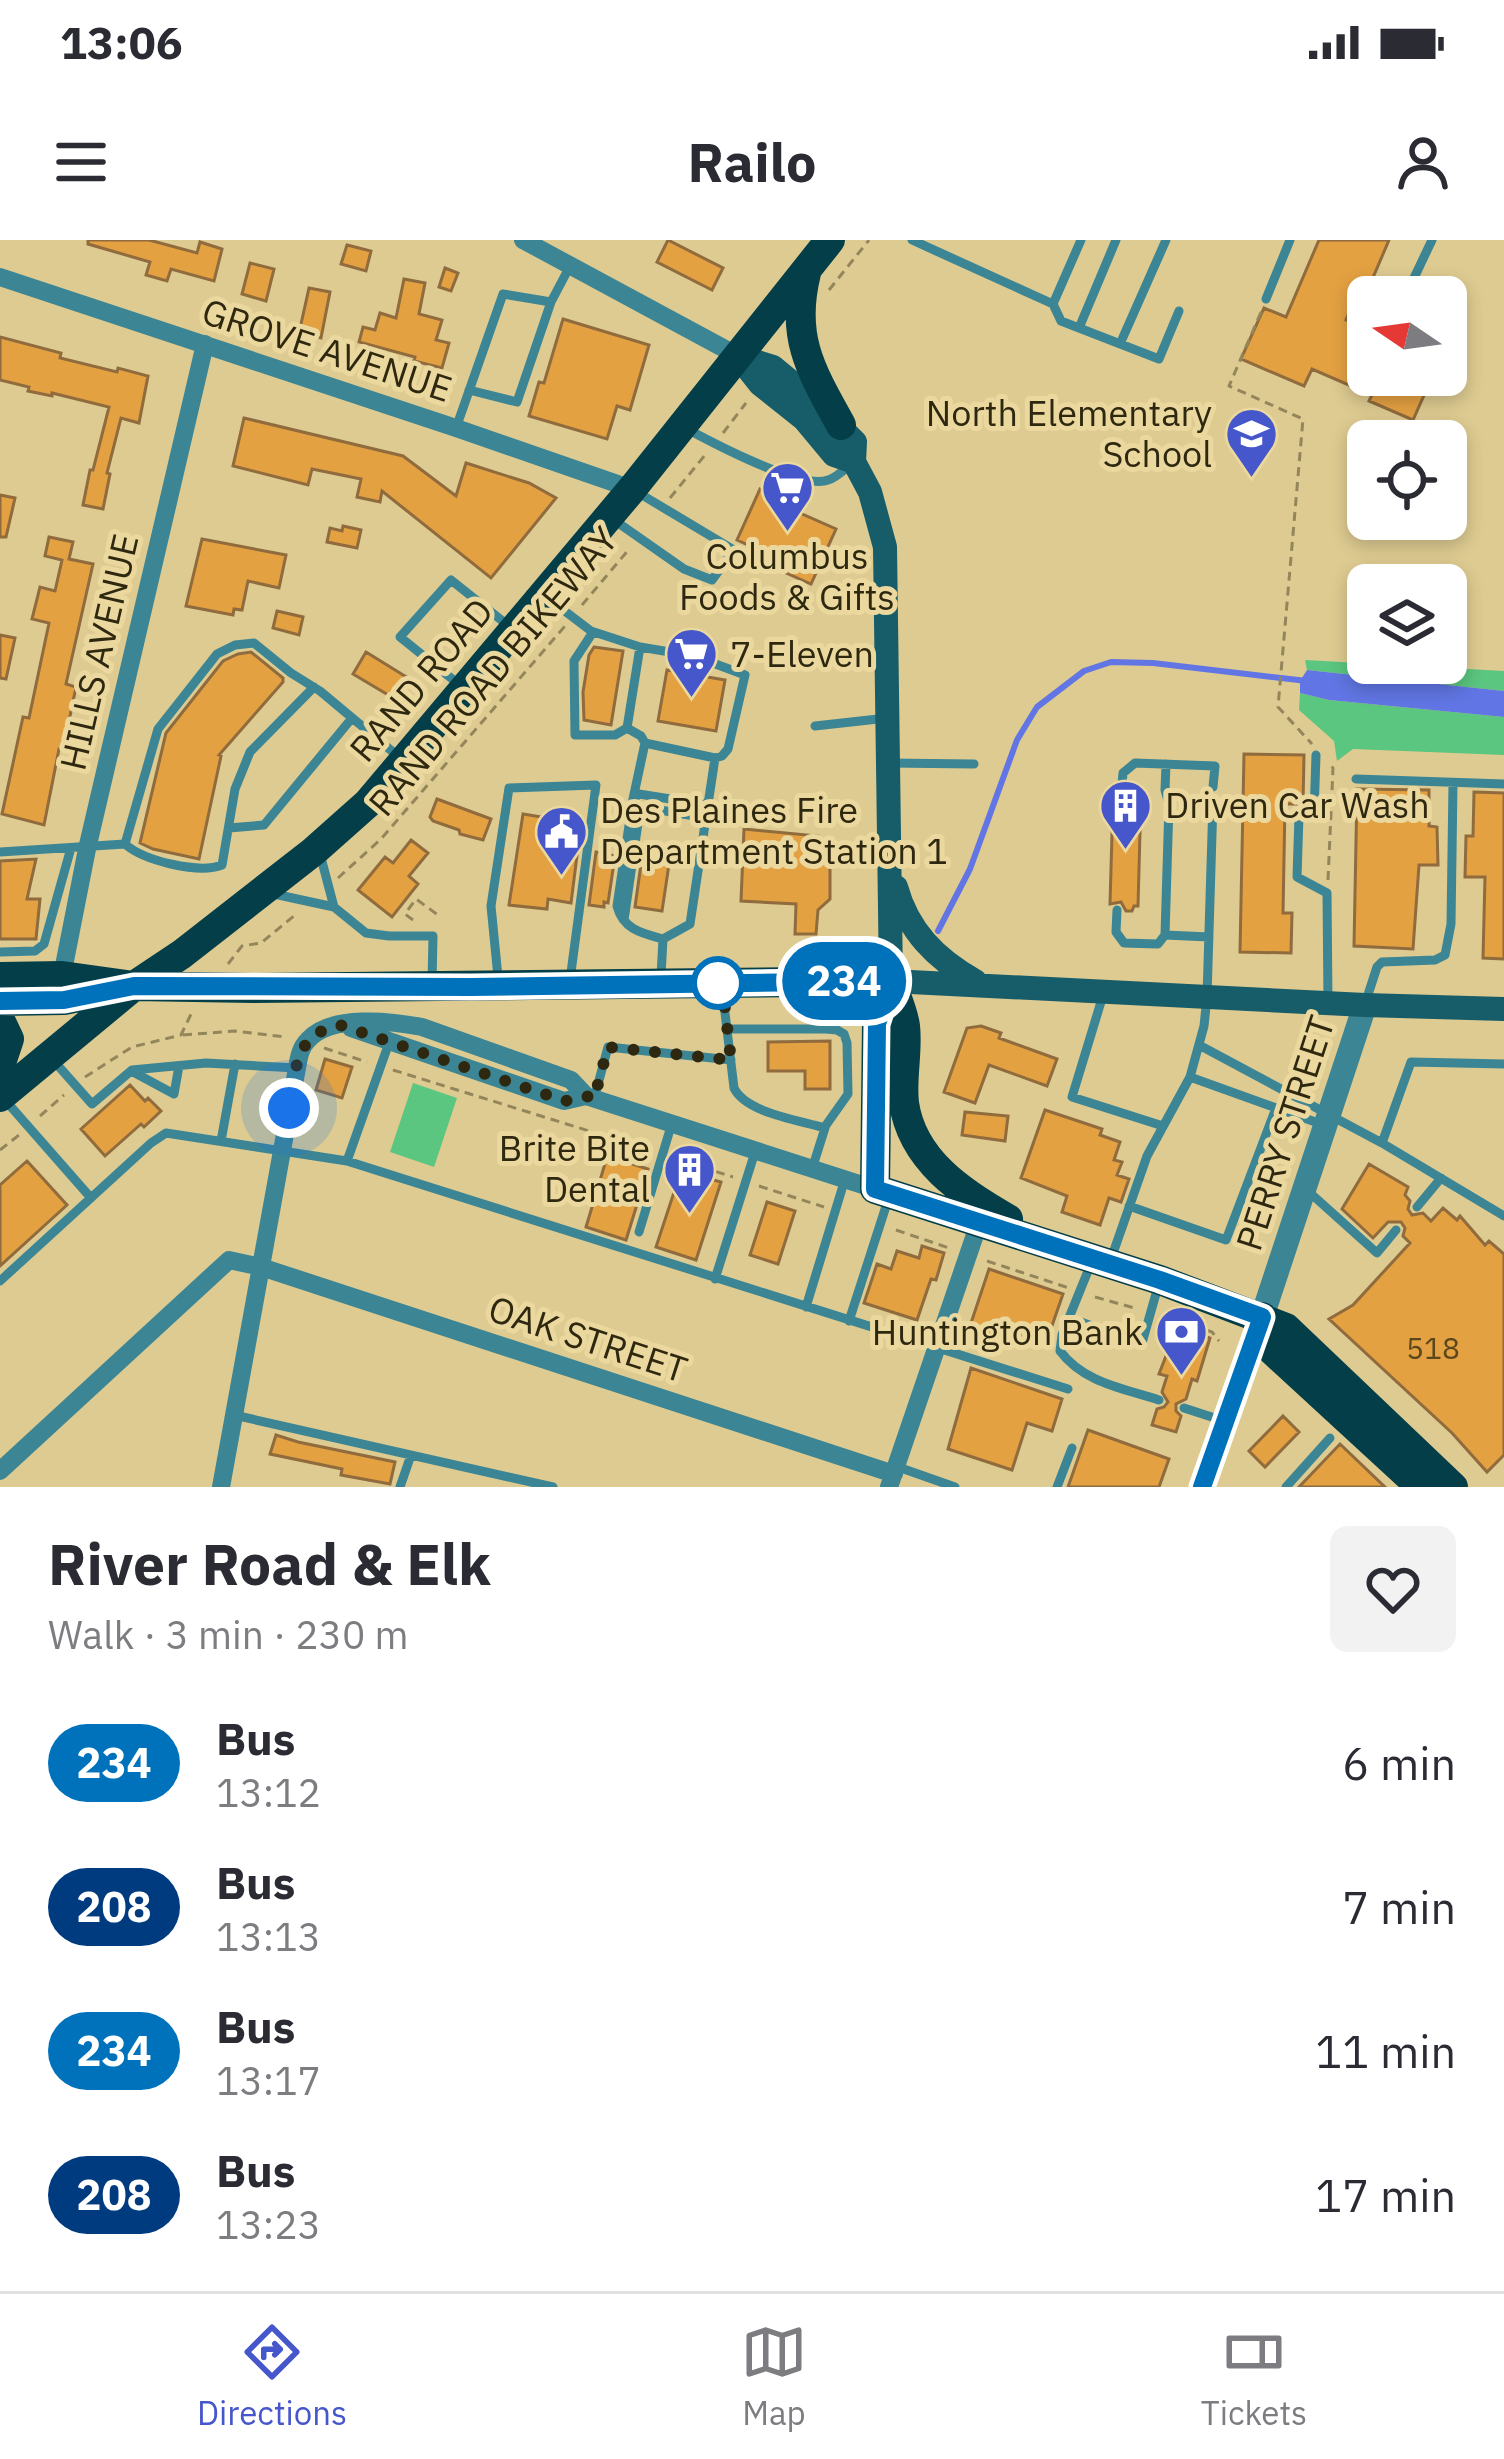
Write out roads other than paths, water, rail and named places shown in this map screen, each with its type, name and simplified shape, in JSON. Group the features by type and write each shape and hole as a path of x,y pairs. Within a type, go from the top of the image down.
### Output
{"main road":[{"name":"RAND ROAD","path":"1,1096 368,803 632,489 830,240"},
{"path":"806,270 801,342 841,425"},
{"path":"738,356 773,367 855,442 854,462 870,493 885,547 891,981 905,1025 904,1100 909,1123 942,1175 966,1195 1060,1249"},
{"path":"738,356 760,384 804,419 834,454 854,462"},
{"path":"890,865 899,900 922,942 950,967 982,985"},
{"path":"5,972 134,986 891,981 1504,1009"},
{"path":"5,972 64,1000 134,986"},
{"path":"891,981 877,1024 882,1192 1160,1280 1286,1328 1454,1487"},
{"path":"0,1020 9,1039 0,1066"},
{"path":"1262,1317 1272,1350 1411,1479"}],"street":[{"path":"523,240 738,356"},
{"name":"GROVE AVENUE","path":"0,278 632,489"},
{"name":"HILLS AVENUE","path":"62,976 79,848 205,344"},
{"name":"PERRY STREET","path":"1202,1487 1364,1005"},
{"path":"221,1487 297,1067 310,1036 324,1028 369,1021 422,1028 572,1080 590,1097 882,1192"},
{"path":"340,1025 565,1101 590,1097"},
{"path":"893,1476 980,1223"},
{"path":"0,1471 229,1260 261,1267"},
{"name":"OAK STREET","path":"261,1267 893,1476"}],"lane":[{"path":"912,240 1053,304 1061,322 1159,358 1179,311"},
{"path":"1053,304 1082,240"},
{"path":"1079,328 1116,240"},
{"path":"1120,344 1166,240"},
{"path":"1266,299 1290,240"},
{"path":"1415,276 1432,240"},
{"path":"469,390 517,403 550,302 570,266"},
{"path":"456,428 503,294 550,302"},
{"path":"683,426 802,480 827,482 854,462"},
{"path":"609,517 684,569 712,580 734,550 632,489"},
{"path":"465,689 400,637 451,580 514,631"},
{"path":"544,595 593,632 640,647 694,656 745,675 722,756 645,743 627,728"},
{"path":"593,632 574,661 575,735 615,735 627,728"},
{"path":"125,844 158,729 217,654 235,645 254,643 404,761"},
{"path":"627,728 640,647"},
{"path":"0,852 125,844 136,855 208,871 222,865 235,789 250,752 314,687"},
{"path":"229,828 264,825 352,718"},
{"path":"815,726 887,718"},
{"path":"645,743 617,906 624,922 642,934 663,939 690,924 715,758"},
{"path":"1316,755 1314,815 1299,815 1298,878 1327,893 1328,1003"},
{"path":"888,763 974,764"},
{"path":"1121,795 1123,773 1135,763 1214,766 1214,787"},
{"path":"1117,910 1116,932 1124,943 1158,944 1165,935 1166,764"},
{"path":"1356,779 1504,784"},
{"path":"1364,1005 1382,962 1436,960 1449,946 1454,783"},
{"path":"499,987 491,906 509,788 596,785 569,986"},
{"path":"633,799 639,794 708,805"},
{"path":"1159,1400 1087,1377 1060,1352 1080,1292 1101,1262 1147,1156 1190,1077 1207,997 1214,801"},
{"path":"624,922 640,816 654,809 706,818"},
{"path":"318,847 334,907"},
{"path":"5,972 44,944 79,848"},
{"path":"263,891 334,907 367,933 433,936 432,987"},
{"path":"1165,935 1209,937"},
{"path":"660,984 663,939"},
{"path":"722,983 734,1088 740,1100 824,1128"},
{"path":"1105,992 1072,1097 1162,1126"},
{"path":"727,1030 826,1029 844,1034 848,1094 824,1128 812,1169"},
{"path":"347,1161 390,1040"},
{"path":"1198,1045 1328,1120 1382,1143 1504,1216"},
{"path":"590,1097 608,1047 731,1060"},
{"path":"50,1056 92,1104 132,1070 206,1063 297,1067"},
{"path":"1382,1143 1411,1062 1504,1064"},
{"path":"220,1141 235,1064"},
{"path":"132,1070 173,1094 179,1066"},
{"path":"1190,1077 1276,1108 1328,1120"},
{"path":"1,1096 91,1198"},
{"path":"1129,1206 1226,1240 1276,1108"},
{"path":"639,1232 672,1123"},
{"path":"0,1281 166,1133 347,1161 1068,1389"},
{"path":"715,1279 756,1150"},
{"path":"1417,1207 1441,1178"},
{"path":"806,1307 845,1179"},
{"path":"1305,1189 1377,1253 1396,1230"},
{"path":"849,1321 880,1225 882,1192"},
{"path":"1069,1318 1142,1342 1160,1280"},
{"path":"1184,1408 1225,1421"},
{"path":"234,1415 554,1487"},
{"path":"1286,1487 1330,1438"},
{"path":"1058,1487 1072,1448"},
{"path":"400,1487 411,1455"},
{"path":"893,1476 955,1487"}],"water":[{"path":"1307,670 1347,674 1347,684 1438,684 1504,691 1504,717 1329,700 1300,693"}],"waterway":[{"path":"938,931 970,869 1017,740 1037,707 1084,671 1111,662 1153,663 1307,681"}],"place":[{"name":"North Elementary School","path":"1251,480"},
{"name":"Columbus Foods & Gifts","path":"787,534"},
{"name":"7-Eleven","path":"691,700"},
{"name":"Driven Car Wash","path":"1126,851"},
{"name":"Des Plaines Fire Department Station 1","path":"561,877"},
{"name":"Brite Bite Dental","path":"689,1215"},
{"name":"Huntington Bank","path":"1182,1378"}]}
